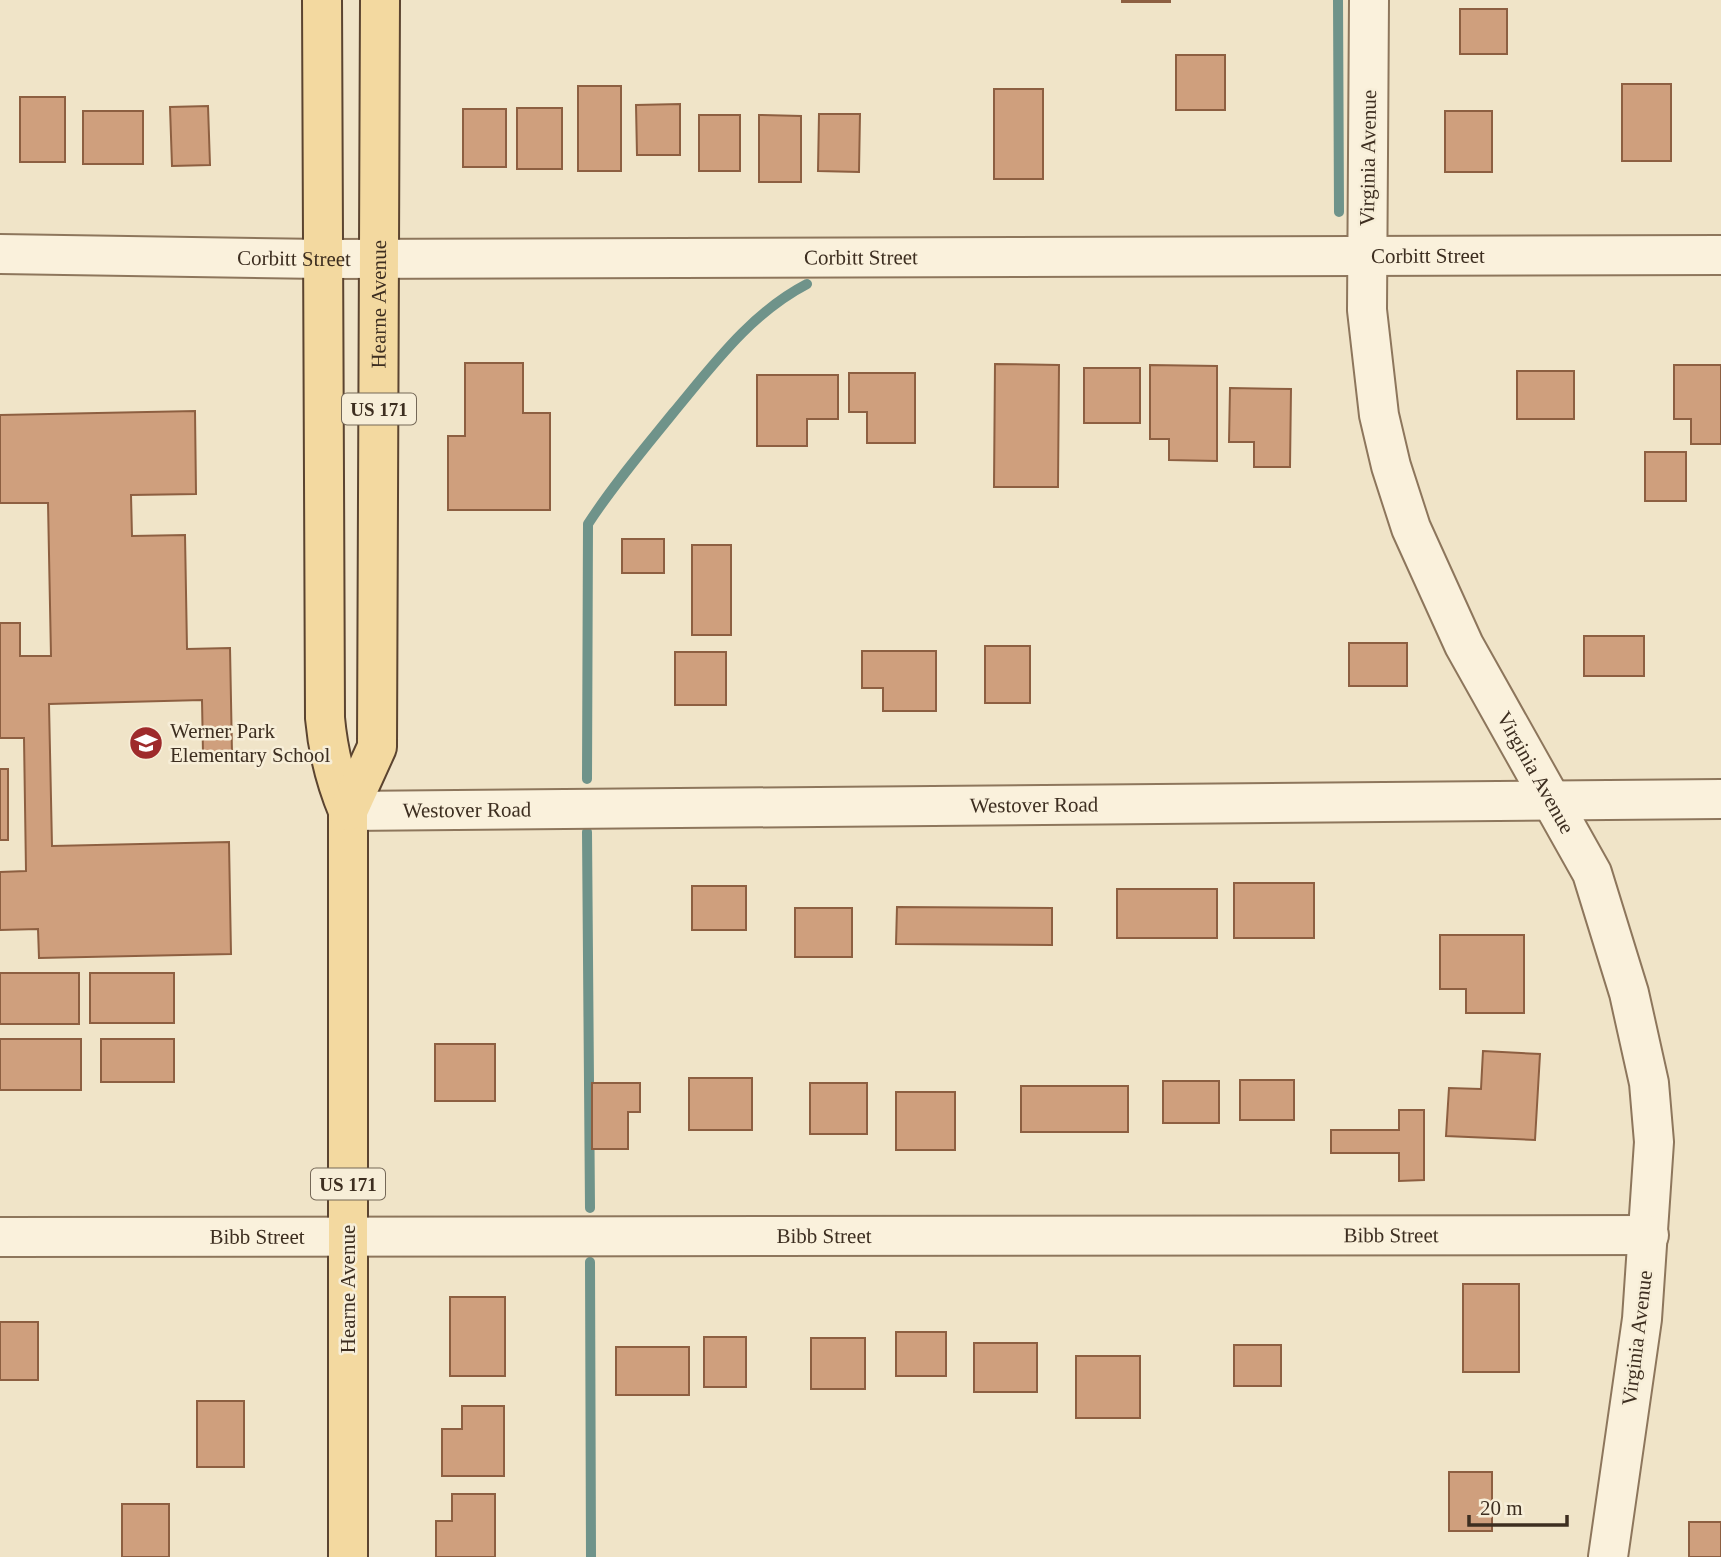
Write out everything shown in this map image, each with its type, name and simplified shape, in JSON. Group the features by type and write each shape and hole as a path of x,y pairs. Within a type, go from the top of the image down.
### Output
{"main road":[{"name":"Hearne Avenue","path":"322,0 325,718 328,749 348,811 348,1557"},
{"name":"Hearne Avenue","path":"348,811 376,747 380,0"}],"street":[{"name":"Virginia Avenue","path":"1369,0 1367,310 1379,415 1411,528 1464,645 1554,800 1592,873 1629,993 1649,1083 1654,1142 1642,1319 1608,1557"},
{"name":"Corbitt Street","path":"0,254 322,259 1721,254"},
{"name":"Westover Road","path":"348,811 1721,799"},
{"name":"Bibb Street","path":"0,1237 1649,1235"}],"building":[{"path":"1170,0 1170,2 1122,2"},
{"path":"1460,9 1507,9 1507,54 1460,54"},
{"path":"1176,55 1225,55 1225,110 1176,110"},
{"path":"1622,84 1671,84 1671,161 1622,161"},
{"path":"578,86 621,86 621,171 578,171"},
{"path":"994,89 1043,89 1043,179 994,179"},
{"path":"20,97 65,97 65,162 20,162"},
{"path":"680,104 680,155 637,155 636,105"},
{"path":"208,106 210,165 172,166 170,107"},
{"path":"517,108 562,108 562,169 517,169"},
{"path":"463,109 506,109 506,167 463,167"},
{"path":"83,111 143,111 143,164 83,164"},
{"path":"1445,111 1492,111 1492,172 1445,172"},
{"path":"819,114 860,114 859,172 818,171"},
{"path":"699,115 740,115 740,171 699,171"},
{"path":"759,115 801,116 801,182 759,182"},
{"path":"465,363 523,363 523,413 550,413 550,510 448,510 448,436 465,436"},
{"path":"995,364 1059,365 1058,487 994,487"},
{"path":"1150,365 1217,366 1217,461 1169,460 1169,439 1150,439"},
{"path":"1674,365 1721,365 1721,444 1691,444 1691,419 1674,419"},
{"path":"1084,368 1140,368 1140,423 1084,423"},
{"path":"1517,371 1574,371 1574,419 1517,419"},
{"path":"849,373 915,373 915,443 867,443 867,412 849,412"},
{"path":"757,375 838,375 838,419 807,419 807,446 757,446"},
{"path":"1230,388 1291,389 1290,467 1254,467 1254,442 1229,442"},
{"path":"195,411 196,494 131,495 132,536 185,535 187,649 230,648 232,753 203,754 202,700 49,704 52,846 229,842 231,954 39,958 38,929 0,930 0,872 26,871 24,738 0,738 0,623 20,623 20,656 51,656 48,503 0,503 0,415"},
{"path":"1645,452 1686,452 1686,501 1645,501"},
{"path":"622,539 664,539 664,573 622,573"},
{"path":"692,545 731,545 731,635 692,635"},
{"path":"1584,636 1644,636 1644,676 1584,676"},
{"path":"1349,643 1407,643 1407,686 1349,686"},
{"path":"985,646 1030,646 1030,703 985,703"},
{"path":"862,651 936,651 936,711 883,711 883,688 862,688"},
{"path":"675,652 726,652 726,705 675,705"},
{"path":"0,769 8,769 8,840 0,840"},
{"path":"1234,883 1314,883 1314,938 1234,938"},
{"path":"692,886 746,886 746,930 692,930"},
{"path":"1117,889 1217,889 1217,938 1117,938"},
{"path":"897,907 1052,908 1052,945 896,944"},
{"path":"795,908 852,908 852,957 795,957"},
{"path":"1440,935 1524,935 1524,1013 1466,1013 1466,989 1440,989"},
{"path":"0,973 79,973 79,1024 0,1024"},
{"path":"90,973 174,973 174,1023 90,1023"},
{"path":"0,1039 81,1039 81,1090 0,1090"},
{"path":"101,1039 174,1039 174,1082 101,1082"},
{"path":"435,1044 495,1044 495,1101 435,1101"},
{"path":"1483,1051 1540,1054 1535,1140 1446,1136 1449,1088 1481,1089"},
{"path":"689,1078 752,1078 752,1130 689,1130"},
{"path":"1240,1080 1294,1080 1294,1120 1240,1120"},
{"path":"1163,1081 1219,1081 1219,1123 1163,1123"},
{"path":"592,1083 640,1083 640,1112 628,1112 628,1149 592,1149"},
{"path":"810,1083 867,1083 867,1134 810,1134"},
{"path":"1021,1086 1128,1086 1128,1132 1021,1132"},
{"path":"896,1092 955,1092 955,1150 896,1150"},
{"path":"1399,1110 1424,1110 1424,1180 1399,1181 1399,1153 1331,1153 1331,1130 1399,1130"},
{"path":"1463,1284 1519,1284 1519,1372 1463,1372"},
{"path":"450,1297 505,1297 505,1376 450,1376"},
{"path":"0,1322 38,1322 38,1380 0,1380"},
{"path":"896,1332 946,1332 946,1376 896,1376"},
{"path":"704,1337 746,1337 746,1387 704,1387"},
{"path":"811,1338 865,1338 865,1389 811,1389"},
{"path":"974,1343 1037,1343 1037,1392 974,1392"},
{"path":"1234,1345 1281,1345 1281,1386 1234,1386"},
{"path":"616,1347 689,1347 689,1395 616,1395"},
{"path":"1076,1356 1140,1356 1140,1418 1076,1418"},
{"path":"197,1401 244,1401 244,1467 197,1467"},
{"path":"462,1406 504,1406 504,1476 442,1476 442,1429 462,1429"},
{"path":"1449,1472 1492,1472 1492,1531 1449,1531"},
{"path":"452,1494 495,1494 495,1557 436,1557 436,1521 452,1521"},
{"path":"122,1504 169,1504 169,1557 122,1557"},
{"path":"1689,1522 1721,1522 1721,1557 1689,1557"}],"waterway":[{"path":"1338,0 1339,212"},
{"path":"587,779 588,524 640,453 734,341 768,310 807,284"},
{"path":"587,832 590,1208"},
{"path":"590,1262 591,1557"}],"place":[{"name":"Werner Park Elementary School","path":"146,743"}]}
